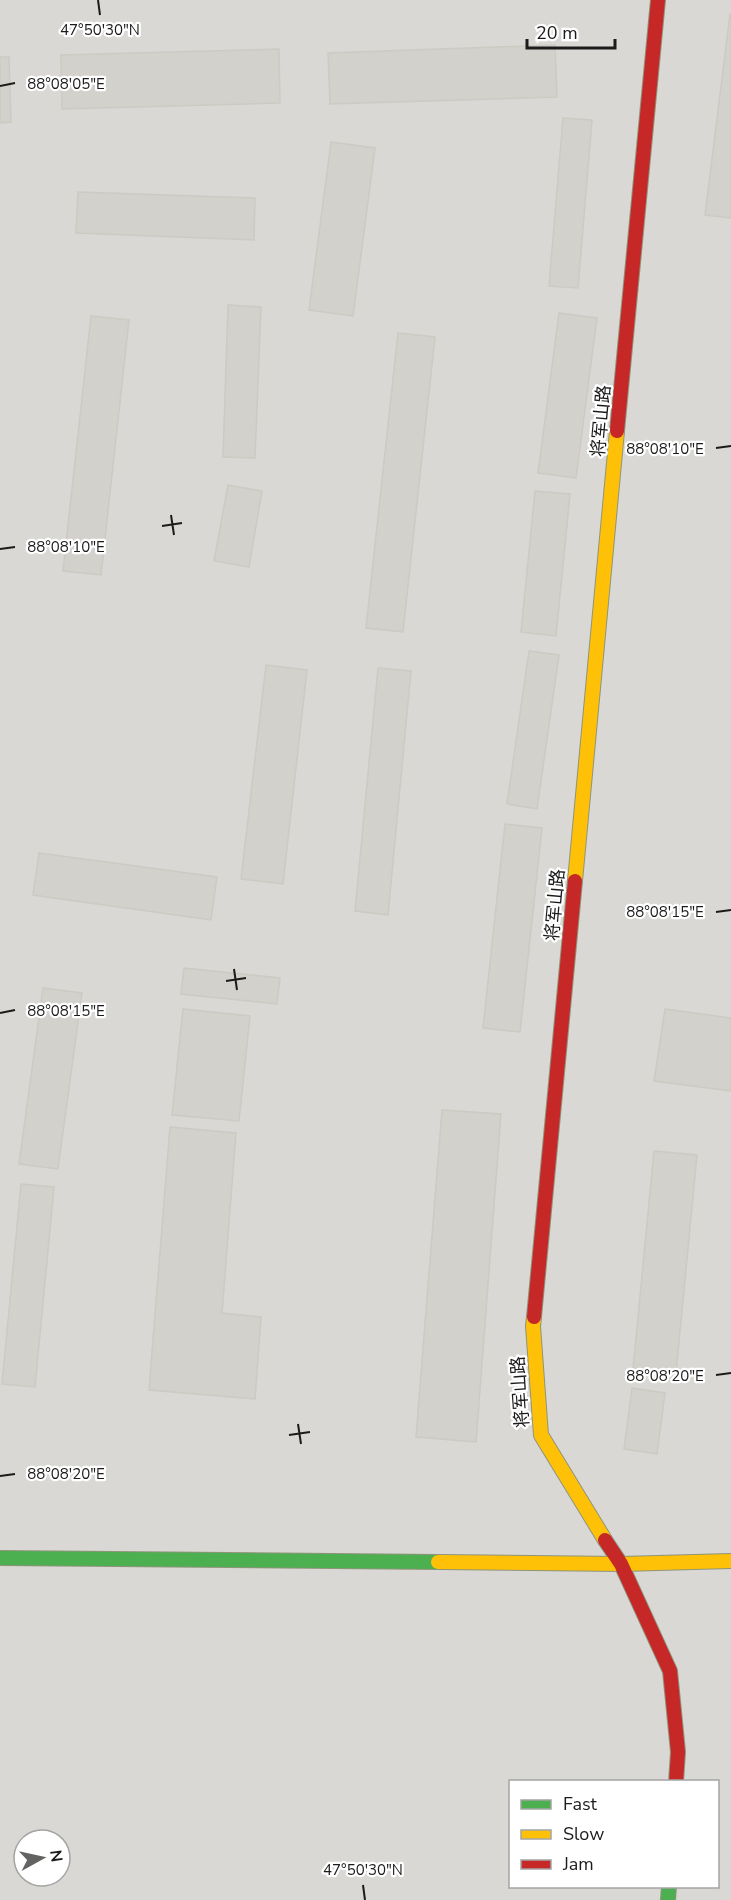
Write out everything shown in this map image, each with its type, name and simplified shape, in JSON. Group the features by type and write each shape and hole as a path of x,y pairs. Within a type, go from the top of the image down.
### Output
{"street":[{"name":"将军山路","path":"658,0 533,1326 540,1435 621,1564 670,1671 678,1752 676,1780"},
{"path":"0,1558 621,1564 731,1561"}],"shaded area":[{"path":"0,0 731,0 731,1900 0,1900"}],"building":[{"path":"731,14 731,218 705,215"},
{"path":"555,45 557,97 330,104 328,53"},
{"path":"279,49 280,103 62,109 61,55"},
{"path":"0,57 9,57 11,122 0,123"},
{"path":"563,118 592,120 578,288 549,286"},
{"path":"331,142 375,148 353,316 309,310"},
{"path":"78,192 255,198 254,240 76,233"},
{"path":"228,305 261,307 255,458 223,457"},
{"path":"559,313 597,318 576,478 538,473"},
{"path":"91,316 129,320 101,575 63,571"},
{"path":"398,333 435,337 403,632 366,628"},
{"path":"228,485 262,491 249,567 214,561"},
{"path":"535,491 570,494 556,636 521,632"},
{"path":"529,651 559,655 537,809 507,804"},
{"path":"266,665 307,670 283,884 241,879"},
{"path":"378,668 411,671 388,915 355,911"},
{"path":"505,824 542,828 520,1032 483,1028"},
{"path":"39,853 217,877 211,920 33,895"},
{"path":"184,968 280,978 277,1004 181,994"},
{"path":"43,988 82,993 58,1169 19,1164"},
{"path":"183,1009 250,1016 239,1121 172,1115"},
{"path":"665,1009 731,1018 731,1091 654,1081"},
{"path":"442,1110 501,1114 476,1442 416,1437"},
{"path":"170,1127 236,1133 222,1313 261,1317 255,1399 149,1390"},
{"path":"654,1151 697,1155 676,1373 633,1369"},
{"path":"21,1184 54,1187 35,1387 2,1384"},
{"path":"632,1388 665,1393 657,1454 624,1449"}],"traffic: fast":[{"path":"0,1558 438,1562"},
{"path":"668,1900 669,1888"}],"traffic: slow":[{"path":"575,881 617,431"},
{"path":"534,1317 541,1435 605,1540"},
{"path":"438,1562 621,1564 731,1561"}],"traffic: jam":[{"path":"617,431 658,0"},
{"path":"534,1317 575,881"},
{"path":"605,1540 621,1564 670,1671 678,1752 676,1780"}]}
